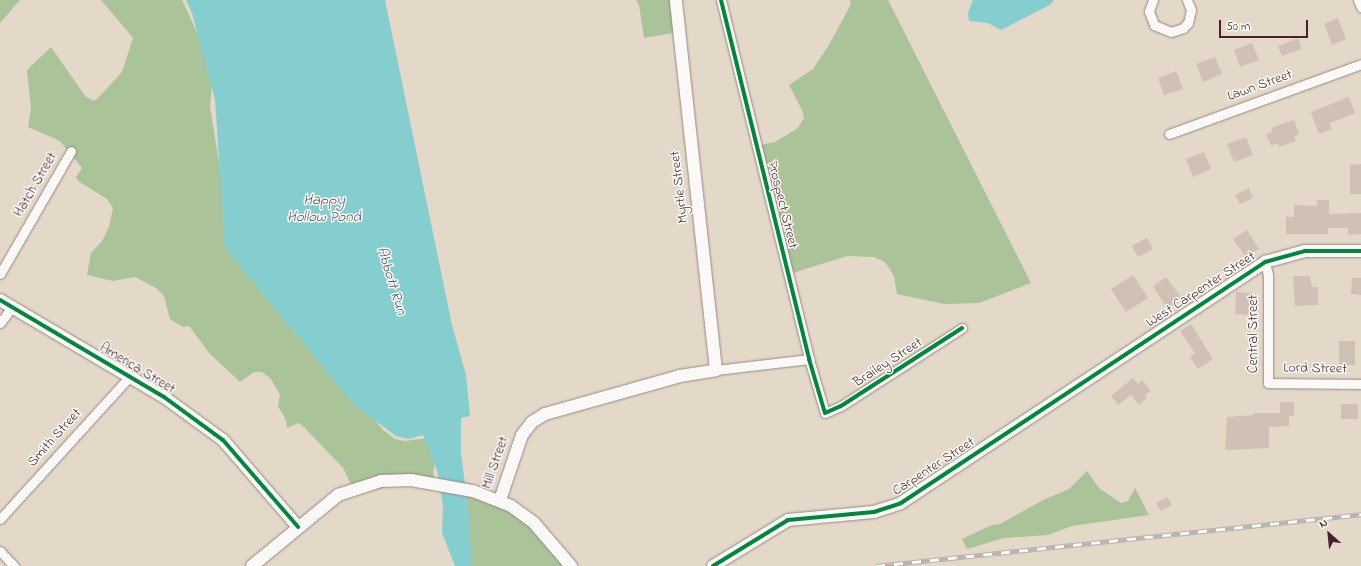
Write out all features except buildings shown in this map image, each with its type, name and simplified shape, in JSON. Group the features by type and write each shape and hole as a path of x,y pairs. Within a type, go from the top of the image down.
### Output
{"street":[{"name":"Myrtle Street","path":"676,0 716,370"},
{"name":"Prospect Street","path":"721,0 809,359 825,414"},
{"path":"1153,0 1149,11 1152,22 1158,29 1171,32 1183,28 1188,23 1191,10 1187,0"},
{"path":"1358,0 1361,7"},
{"name":"Lawn Street","path":"1169,134 1361,64"},
{"name":"Hatch Street","path":"0,274 71,151"},
{"name":"West Carpenter Street","path":"1068,391 1265,262 1284,254 1305,251 1361,252"},
{"name":"Central Street","path":"1265,262 1268,275 1268,383"},
{"name":"America Street","path":"0,300 130,376 223,440 298,527"},
{"path":"0,323 12,308"},
{"name":"Brailey Street","path":"825,414 841,406 962,328"},
{"name":"Mill Street","path":"252,566 338,495 381,482 424,481 473,491 500,500 522,435 532,422 545,414 680,376 716,370 809,359"},
{"name":"Smith Street","path":"0,519 130,376"},
{"name":"Lord Street","path":"1268,383 1361,384"},
{"name":"Carpenter Street","path":"713,566 788,520 874,512 901,503 1068,391"},
{"path":"500,500 534,524 571,566"},
{"path":"0,550 14,566"}],"green space":[{"path":"0,0 20,0 0,23"},
{"path":"101,0 182,0 201,41 212,84 210,107 229,223 288,316 295,334 303,335 383,430 395,439 405,441 428,438 436,458 433,472 436,486 398,485 356,494 343,468 302,425 298,423 287,428 286,420 278,406 280,395 271,379 262,372 254,372 240,382 210,354 189,326 183,327 170,319 164,296 156,288 135,277 113,281 87,275 91,253 102,241 109,227 113,208 107,199 78,181 76,177 82,168 60,141 28,127 31,109 27,70 51,47 86,97 94,101 98,98 122,72 133,38"},
{"path":"636,0 683,0 680,1 679,32 644,38 639,5"},
{"path":"850,0 888,0 1031,283 979,303 944,304 897,294 894,276 885,262 874,257 847,256 793,273 760,145 775,142 798,128 804,118 802,110 789,85 813,69 829,45 851,4"},
{"path":"1087,471 1099,488 1121,503 1128,501 1135,488 1149,515 1072,526 1048,535 1004,538 967,549 962,539 992,525 1000,524 1043,500 1069,489"},
{"path":"464,494 495,501 540,527 572,566 469,566"}],"water":[{"name":"Happy Hollow Pond","path":"186,0 385,0 452,325 466,375 470,416 461,418 461,454 468,505 472,566 455,566 442,533 443,506 438,473 423,435 409,439 396,436 354,405 225,248 215,99 192,13"},
{"path":"973,0 1054,0 1050,5 1001,30 988,23 969,21 968,13"}],"railway":[{"path":"876,566 1361,514"}],"cycle path":[{"path":"721,0 809,359 825,413 841,406 962,328"},
{"path":"713,566 788,520 874,512 901,503 1265,262 1305,251 1361,251"},
{"path":"0,300 164,397 223,440 298,527"}],"water label":[{"name":"Abbott Run","path":"391,281"}]}
